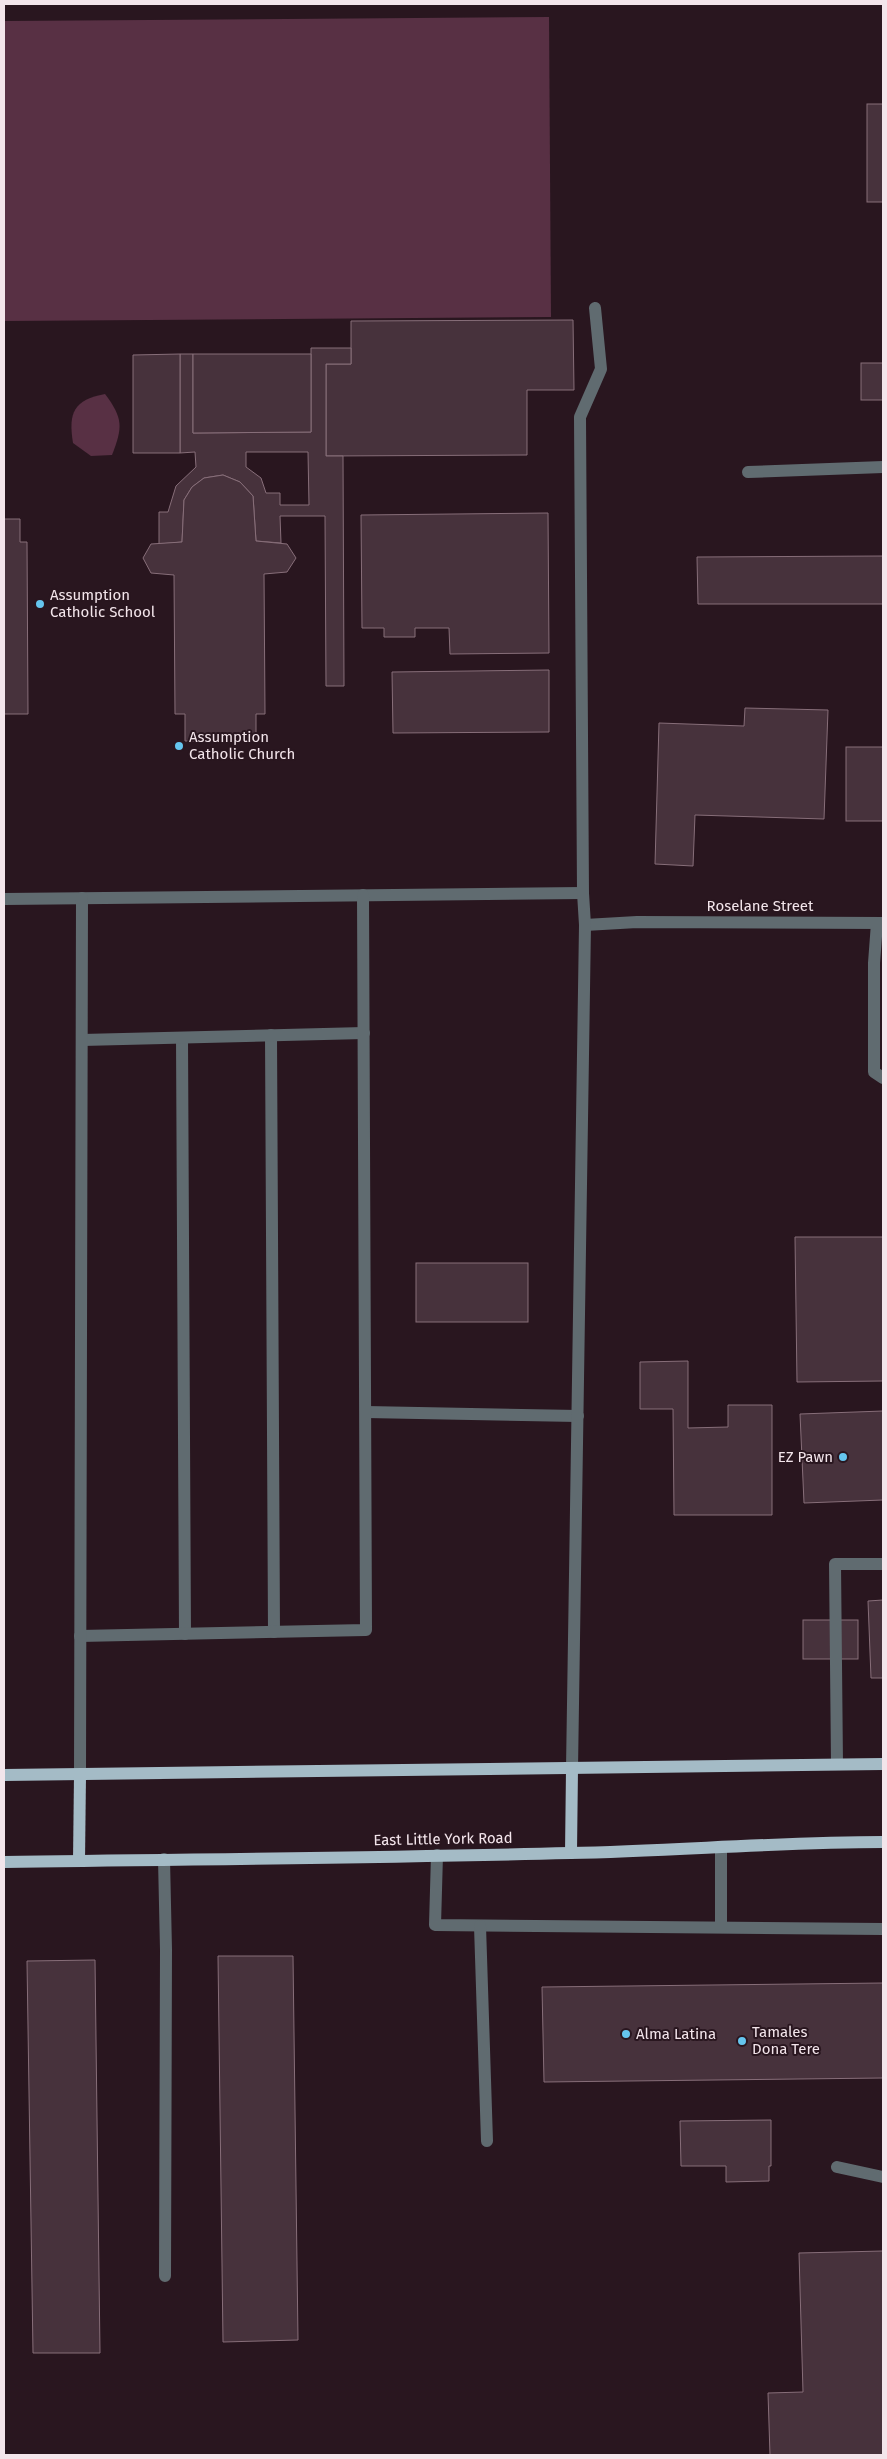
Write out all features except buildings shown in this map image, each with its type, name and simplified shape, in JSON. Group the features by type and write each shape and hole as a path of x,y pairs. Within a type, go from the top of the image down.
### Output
{"main road":[{"path":"4,1775 883,1764"},
{"path":"571,1854 572,1769"},
{"path":"79,1861 80,1775"},
{"name":"East Little York Road","path":"4,1862 571,1854 721,1848 808,1842 883,1842"}],"street":[{"path":"572,1769 585,925 583,893 580,417 601,369 595,308"},
{"path":"748,472 883,467"},
{"path":"4,899 583,893"},
{"path":"80,1636 366,1630 363,895"},
{"path":"80,1775 82,898"},
{"name":"Roselane Street","path":"585,925 637,922 880,923"},
{"path":"880,923 874,963 874,1072 883,1078"},
{"path":"82,1040 364,1033"},
{"path":"271,1035 274,1632"},
{"path":"182,1038 185,1634"},
{"path":"366,1412 578,1416"},
{"path":"837,1764 836,1564 883,1564"},
{"path":"720,1927 721,1848"},
{"path":"436,1855 435,1925 883,1929"},
{"path":"164,1859 166,1950 165,2276"},
{"path":"480,1926 487,2141"},
{"path":"837,2167 883,2177"}],"shaded area":[{"path":"549,17 551,317 4,321 4,21"},
{"path":"105,394 118,416 118,437 112,455 91,456 73,443 73,415 80,404 86,400"}],"place":[{"name":"Assumption Catholic School","path":"40,604"},
{"name":"Assumption Catholic Church","path":"179,746"},
{"name":"EZ Pawn","path":"843,1457"},
{"name":"Alma Latina","path":"626,2034"},
{"name":"Tamales Dona Tere","path":"742,2041"}]}
